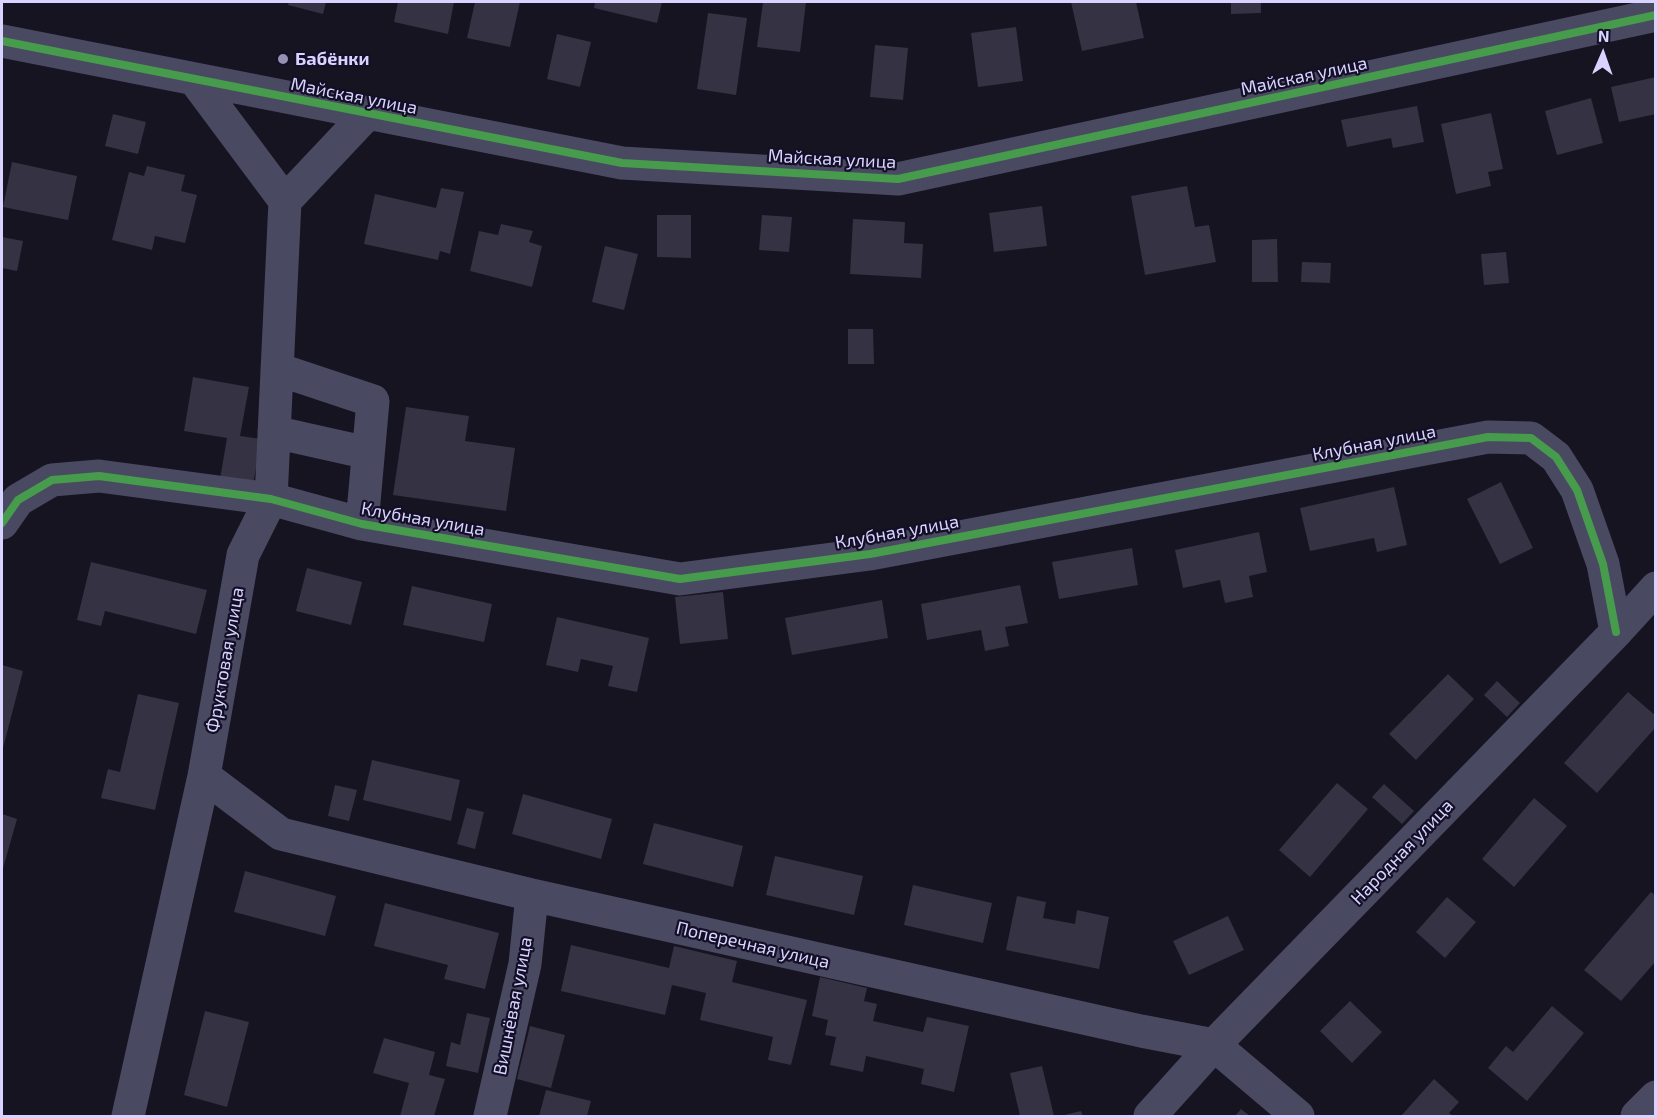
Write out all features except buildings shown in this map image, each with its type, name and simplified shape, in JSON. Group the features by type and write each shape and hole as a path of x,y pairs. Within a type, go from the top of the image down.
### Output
{"street":[{"name":"Майская улица","path":"2,40 622,164 898,179 1656,15"},
{"path":"194,79 285,201 367,114"},
{"name":"Фруктовая улица","path":"128,1116 204,776 243,555 271,499 285,201"},
{"path":"277,369 373,401 362,524"},
{"path":"274,432 368,453"},
{"name":"Клубная улица","path":"2,523 18,500 52,480 99,476 271,499 362,524 680,579 870,554 1488,437 1531,438 1556,457 1577,490 1603,564 1616,632"},
{"name":"Народная улица","path":"1150,1116 1214,1045 1616,632 1656,588"},
{"name":"Поперечная улица","path":"204,776 280,834 532,895 1141,1031 1214,1045 1298,1116"},
{"name":"Вишнёвая улица","path":"490,1116 525,963 532,895"},
{"path":"1638,1116 1656,1097"}],"cycle path":[{"path":"2,41 622,163 898,179 1656,15"},
{"path":"2,523 18,500 52,480 99,476 271,499 362,524 680,579 870,554 1488,437 1531,438 1556,457 1577,490 1603,564 1616,632"}],"place":[{"name":"Бабёнки","path":"283,59"}]}
